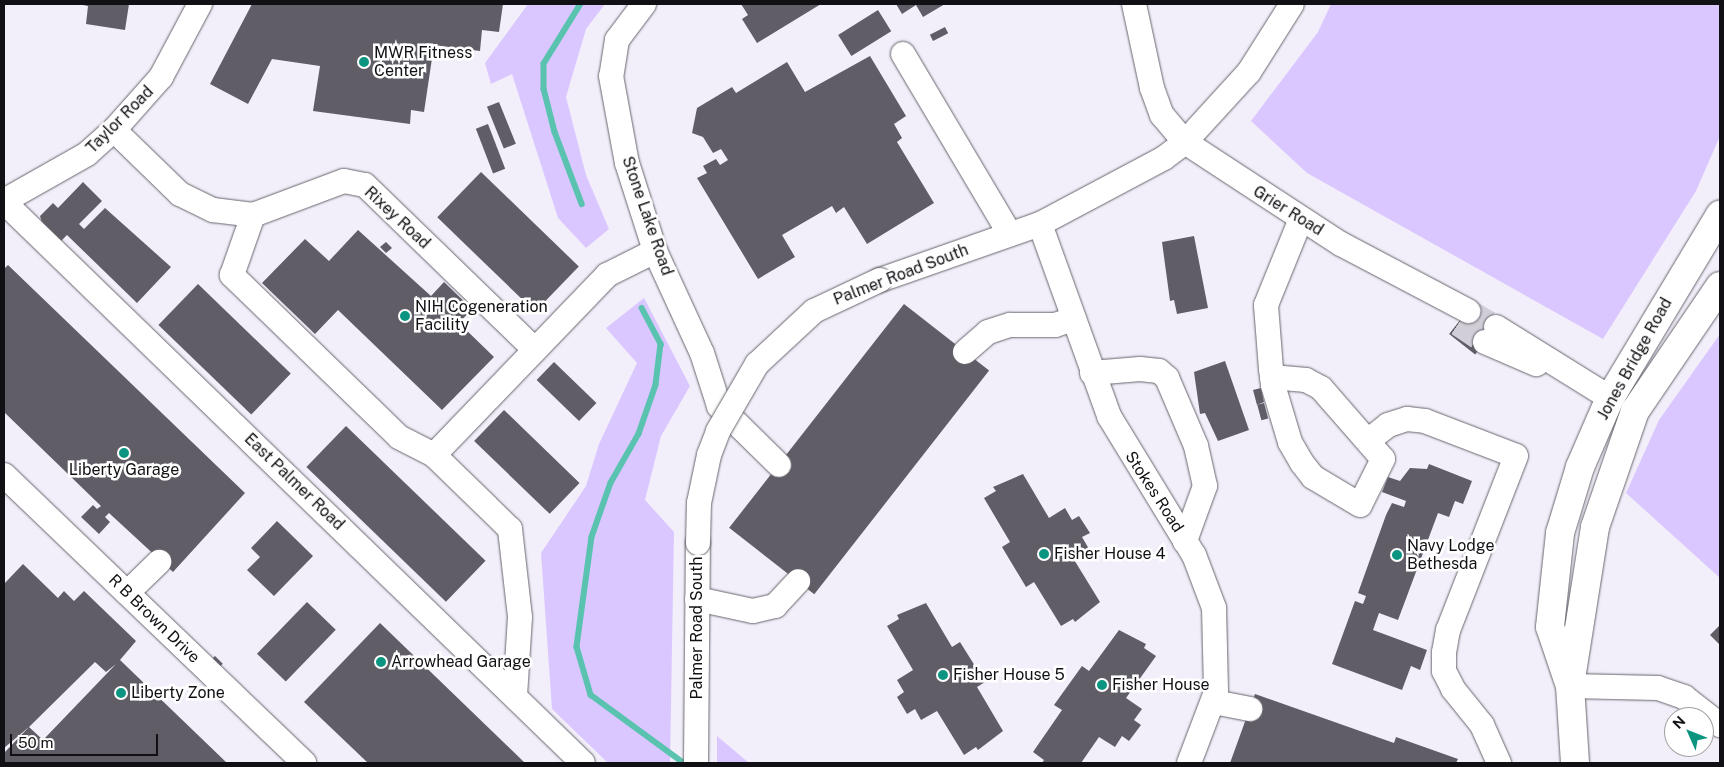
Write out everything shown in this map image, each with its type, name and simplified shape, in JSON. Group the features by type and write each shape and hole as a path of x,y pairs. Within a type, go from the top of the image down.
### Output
{"main road":[{"name":"Jones Bridge Road","path":"1570,686 1550,627 1560,533 1580,467 1610,398 1720,215"},
{"name":"Jones Bridge Road","path":"1575,763 1570,686 1595,528 1635,411 1720,286"},
{"path":"1610,398 1635,411"}],"street":[{"name":"Taylor Road","path":"4,202 87,154 114,130 161,77 200,4"},
{"name":"Stone Lake Road","path":"644,4 617,40 611,76 627,164 656,251 702,353 719,406 779,465"},
{"name":"Grier Road","path":"1134,4 1152,88 1162,115 1185,142 1301,219 1394,275 1425,285 1463,317"},
{"name":"Palmer Road South","path":"696,763 699,503 709,456 718,431 757,364 814,311 880,280 1040,224 1090,202 1185,142 1249,72 1292,4"},
{"path":"903,54 1010,234"},
{"path":"114,130 180,194 213,210 253,215 232,275 399,437 434,455 510,529 520,617 516,696"},
{"name":"Rixey Road","path":"253,215 344,181 365,185 534,349"},
{"name":"East Palmer Road","path":"4,202 583,763"},
{"path":"1272,377 1306,380 1321,388 1370,440 1383,459 1360,505 1313,477 1302,463 1290,442 1272,377 1266,305 1301,219"},
{"name":"Stokes Road","path":"1040,224 1092,373 1118,435 1185,541 1214,608 1218,674 1214,702 1190,763"},
{"path":"434,455 607,275 656,251"},
{"path":"965,352 988,332 1003,327 1056,325 1074,319"},
{"path":"1490,334 1569,372 1610,398"},
{"path":"1092,373 1140,369 1159,371 1167,378 1196,446 1205,486 1185,541"},
{"path":"1370,440 1388,425 1416,420 1516,456 1448,630 1444,652 1444,671 1453,689 1482,725 1499,763"},
{"name":"R B Brown Drive","path":"4,475 304,763"},
{"path":"127,593 159,562"},
{"path":"697,599 753,611 775,606 798,581"},
{"path":"1570,686 1658,688 1684,697 1720,725"},
{"path":"1214,702 1250,709"}],"shaded area":[{"path":"528,4 605,4 586,29 566,97 586,175 609,229 586,248 558,218 512,74 491,84 485,63"},
{"path":"1331,4 1720,4 1720,136 1696,191 1603,339 1307,173 1251,121 1318,32"},
{"path":"644,298 690,386 661,436 645,500 674,532 670,763 608,763 552,709 541,553 586,486 599,444 637,363 606,328"},
{"path":"1720,334 1720,578 1626,493 1659,420"},
{"path":"717,736 749,763 717,763"}],"building":[{"path":"78,4 129,4 125,30 86,24 88,6"},
{"name":"MWR Fitness Center","path":"252,4 503,4 499,32 482,30 480,51 434,45 424,112 411,110 410,124 313,111 320,66 272,59 248,104 210,84"},
{"path":"741,4 821,4 757,43 742,19 748,15"},
{"path":"896,4 945,4 923,17 916,5 902,14"},
{"path":"878,10 891,31 851,56 838,35"},
{"path":"945,27 948,33 933,41 930,35"},
{"path":"870,56 906,116 894,124 902,138 897,142 934,203 867,244 844,207 836,213 832,206 782,235 795,257 758,279 697,178 707,173 703,166 716,159 720,165 728,160 721,149 713,153 703,137 692,133 697,108 732,87 736,93 787,62 805,92"},
{"path":"499,102 516,144 504,149 487,107"},
{"path":"488,124 505,169 493,173 476,129"},
{"path":"481,172 579,266 535,312 437,217"},
{"path":"83,182 102,201 79,224 84,229 105,208 171,267 137,303 67,235 61,241 42,223 40,216 53,203 58,208"},
{"name":"NIH Cogeneration Facility","path":"358,230 431,296 444,282 472,309 459,323 494,357 442,410 338,310 315,334 262,283 305,239 329,261"},
{"path":"1194,236 1208,308 1177,314 1174,300 1170,301 1162,242"},
{"path":"386,242 392,248 386,253 380,247"},
{"name":"Liberty Garage","path":"8,265 245,493 173,572 109,513 105,517 110,522 99,534 81,517 93,505 97,509 101,506 4,412 4,269"},
{"path":"198,284 291,374 251,415 158,325"},
{"path":"1475,301 1501,321 1475,354 1449,334"},
{"path":"904,304 989,370 814,594 729,528"},
{"path":"1225,361 1249,430 1218,441 1205,413 1200,414 1194,372"},
{"path":"554,362 596,403 579,421 537,380"},
{"path":"1261,388 1264,402 1257,405 1253,390"},
{"path":"1264,403 1268,418 1261,420 1257,405"},
{"path":"504,410 580,483 550,514 474,441"},
{"path":"346,426 486,561 446,602 306,467"},
{"name":"Navy Lodge Bethesda","path":"1429,464 1472,481 1463,504 1455,501 1449,517 1438,513 1398,620 1379,613 1373,630 1427,650 1420,670 1411,666 1402,690 1332,664 1355,601 1363,604 1366,596 1358,593 1386,515 1392,503 1404,507 1406,501 1382,492 1388,477 1400,481 1410,468 1427,469"},
{"name":"Fisher House 4","path":"1023,474 1049,518 1065,508 1072,520 1079,516 1090,533 1082,537 1089,549 1073,558 1100,602 1075,622 1073,619 1061,626 1034,582 1026,587 1002,547 1010,542 984,498 996,491 993,487"},
{"path":"277,521 313,556 274,596 247,570 260,557 251,548"},
{"path":"23,564 58,598 64,591 74,601 84,591 136,641 120,660 227,763 4,763 4,753 29,727 4,748 4,584","holes":["95,662 106,672 116,664 43,740 29,727"]},
{"path":"307,602 336,630 286,682 257,654"},
{"name":"Fisher House 5","path":"926,603 952,647 960,642 985,682 977,687 1003,731 978,750 976,747 964,755 937,711 921,720 915,709 907,714 897,697 904,692 897,680 913,670 887,626 899,619 897,615"},
{"name":"Arrowhead Garage","path":"380,623 525,763 368,763 304,702"},
{"path":"1720,625 1720,645 1710,635"},
{"name":"Fisher House","path":"1119,630 1146,644 1144,648 1156,656 1126,698 1142,709 1134,720 1141,725 1129,741 1122,736 1115,747 1099,737 1081,763 1042,763 1044,760 1033,752 1062,710 1054,705 1082,666 1089,671"},
{"path":"215,656 223,664 219,668 211,660"},
{"path":"1255,694 1394,743 1396,737 1458,759 1456,763 1230,763"}],"waterway":[{"path":"581,4 544,64 544,89 555,132 582,204"},
{"path":"642,308 661,344 656,385 639,434 611,483 592,537 577,647 591,695 684,763"}],"tunnel":[{"path":"1468,311 1496,327"},
{"path":"1458,324 1485,342"}],"place":[{"name":"MWR Fitness Center","path":"364,62"},
{"name":"NIH Cogeneration Facility","path":"405,316"},
{"name":"Liberty Garage","path":"124,453"},
{"name":"Fisher House 4","path":"1044,554"},
{"name":"Navy Lodge Bethesda","path":"1397,555"},
{"name":"Arrowhead Garage","path":"381,662"},
{"name":"Fisher House 5","path":"943,675"},
{"name":"Fisher House","path":"1102,685"},
{"name":"Liberty Zone","path":"121,693"}]}
